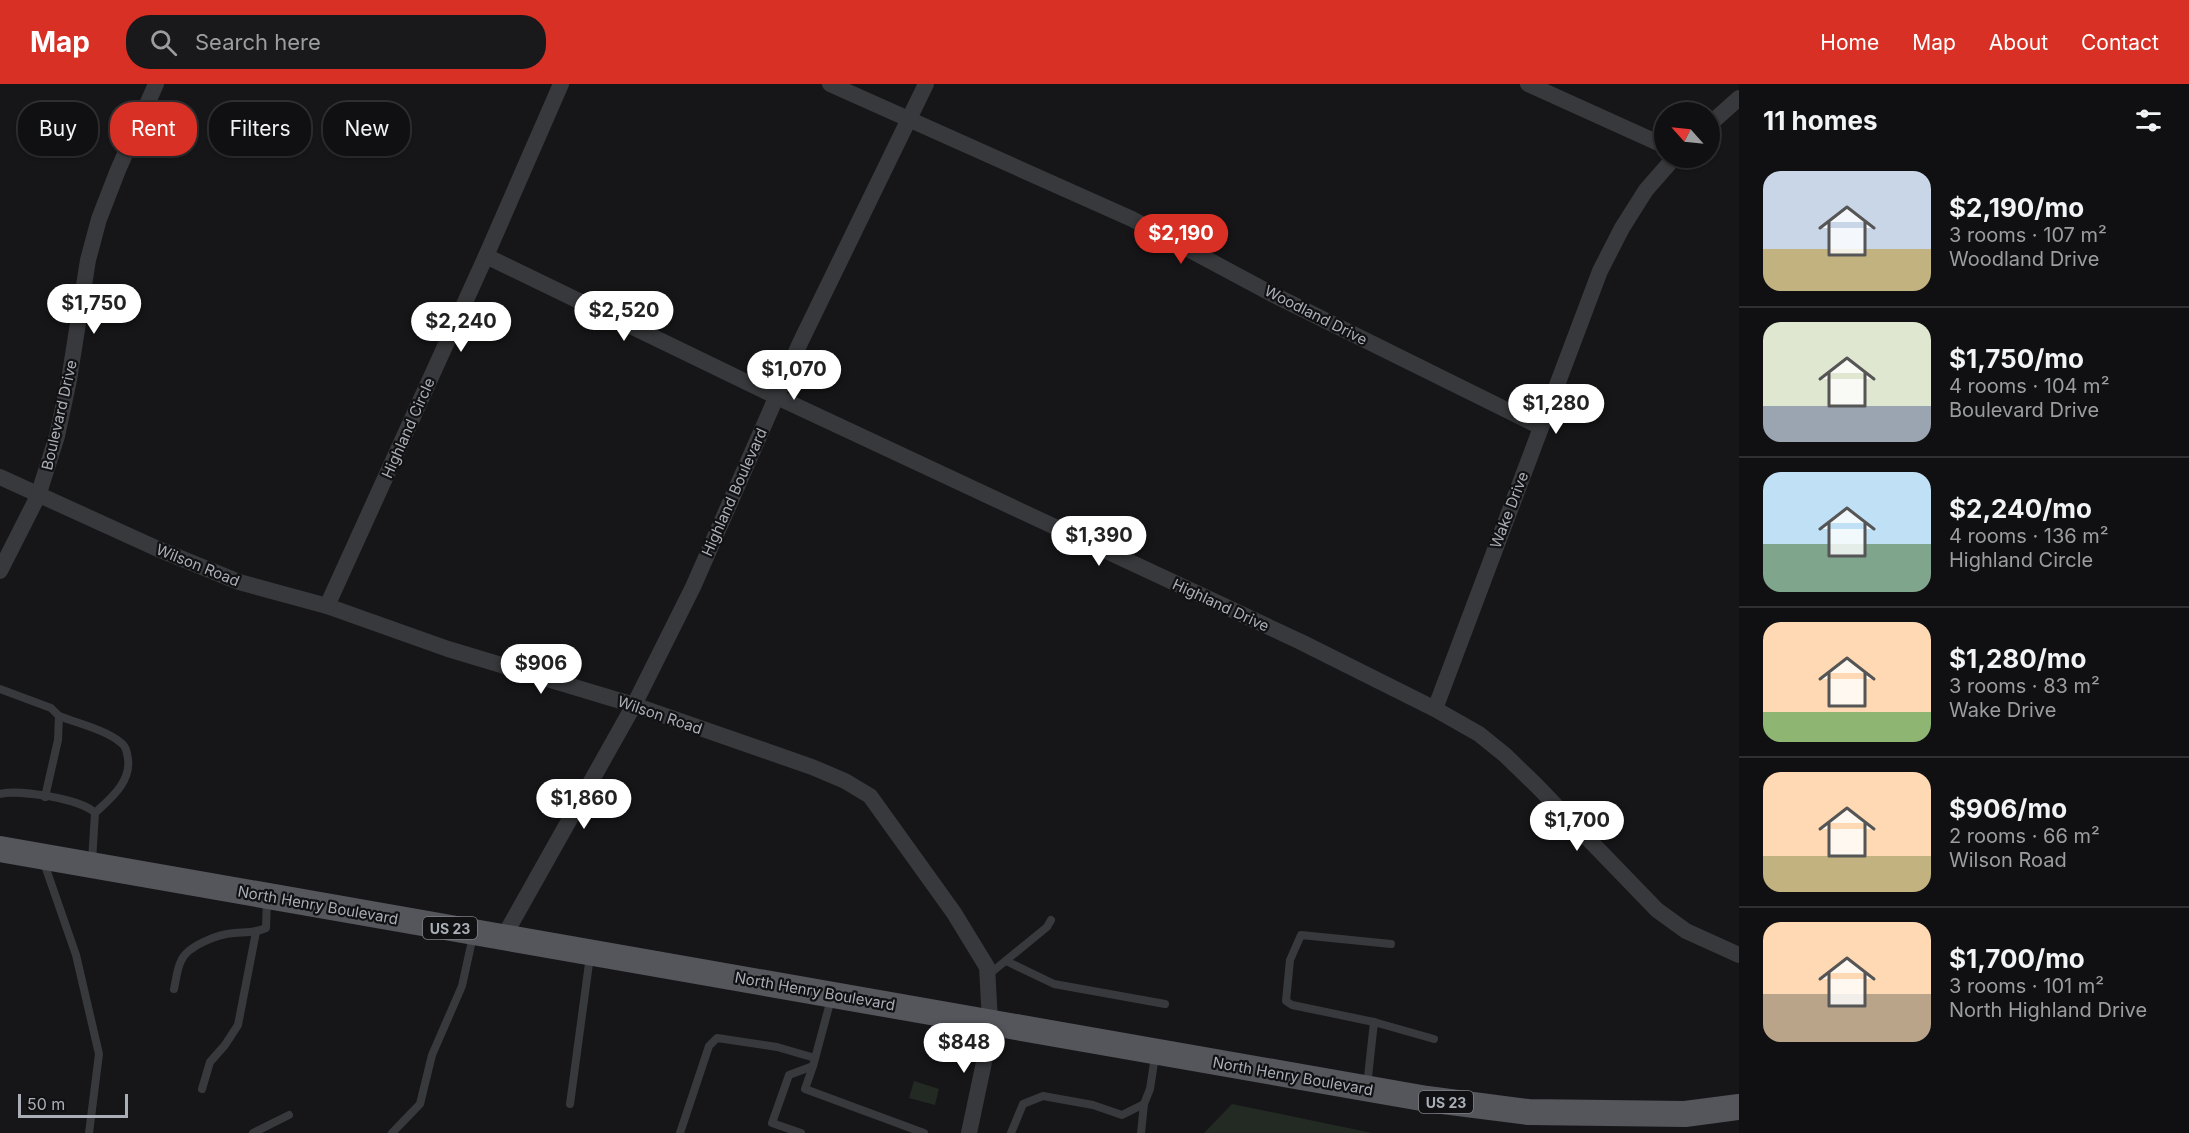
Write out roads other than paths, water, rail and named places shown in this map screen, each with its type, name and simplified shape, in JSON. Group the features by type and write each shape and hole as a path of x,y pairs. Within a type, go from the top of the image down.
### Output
{"main road":[{"name":"North Henry Boulevard","path":"1,852 42,856 990,1021 1427,1100 1528,1112 1684,1114 1739,1107"}],"street":[{"name":"Boulevard Drive","path":"0,571 38,496 57,436 93,240 118,170 155,84"},
{"name":"Highland Circle","path":"327,606 486,256 561,84"},
{"name":"Woodland Drive","path":"830,84 1132,219 1272,294 1541,427"},
{"name":"Highland Boulevard","path":"503,938 634,705 693,587 805,333 926,84"},
{"path":"1528,84 1654,141"},
{"path":"1720,115 1739,98"},
{"name":"Wake Drive","path":"1435,709 1600,271 1622,228 1646,190 1665,168"},
{"name":"Highland Drive","path":"486,256 777,397 1301,642 1435,709 1479,734 1505,755 1536,784 1657,910 1686,931 1739,955"},
{"name":"Wilson Road","path":"0,477 158,549 239,582 327,606 448,649 634,705 812,767 845,781 870,796 954,913 987,967 990,1021 987,1048 969,1133"}],"lane":[{"path":"0,688 51,708 60,716 112,737 122,743 126,749 129,767 125,779 116,795 95,813 91,865"},
{"path":"45,796 58,740 60,716"},
{"path":"0,794 16,792 45,796 84,804 95,813"},
{"path":"42,856 76,955 99,1054 89,1133"},
{"path":"174,989 181,960 196,946 216,936 256,932 266,928 267,896"},
{"path":"987,976 1047,927 1051,920"},
{"path":"202,1089 210,1062 238,1025 256,932"},
{"path":"392,1133 420,1104 432,1055 462,986 474,933"},
{"path":"1392,944 1301,935 1290,960 1286,1001 1292,1005 1374,1022 1434,1039"},
{"path":"570,1104 590,953"},
{"path":"1006,961 1054,984 1165,1004"},
{"path":"832,994 805,1089 924,1133"},
{"path":"1366,1089 1374,1022"},
{"path":"680,1133 709,1046 717,1038 777,1047 814,1062"},
{"path":"1141,1133 1144,1104 1150,1089 1156,1052"},
{"path":"768,1133 789,1075 814,1062"},
{"path":"1011,1133 1023,1104 1043,1096 1093,1105 1122,1115 1144,1104"},
{"path":"253,1133 289,1115"},
{"path":"772,1123 801,1133"}]}
